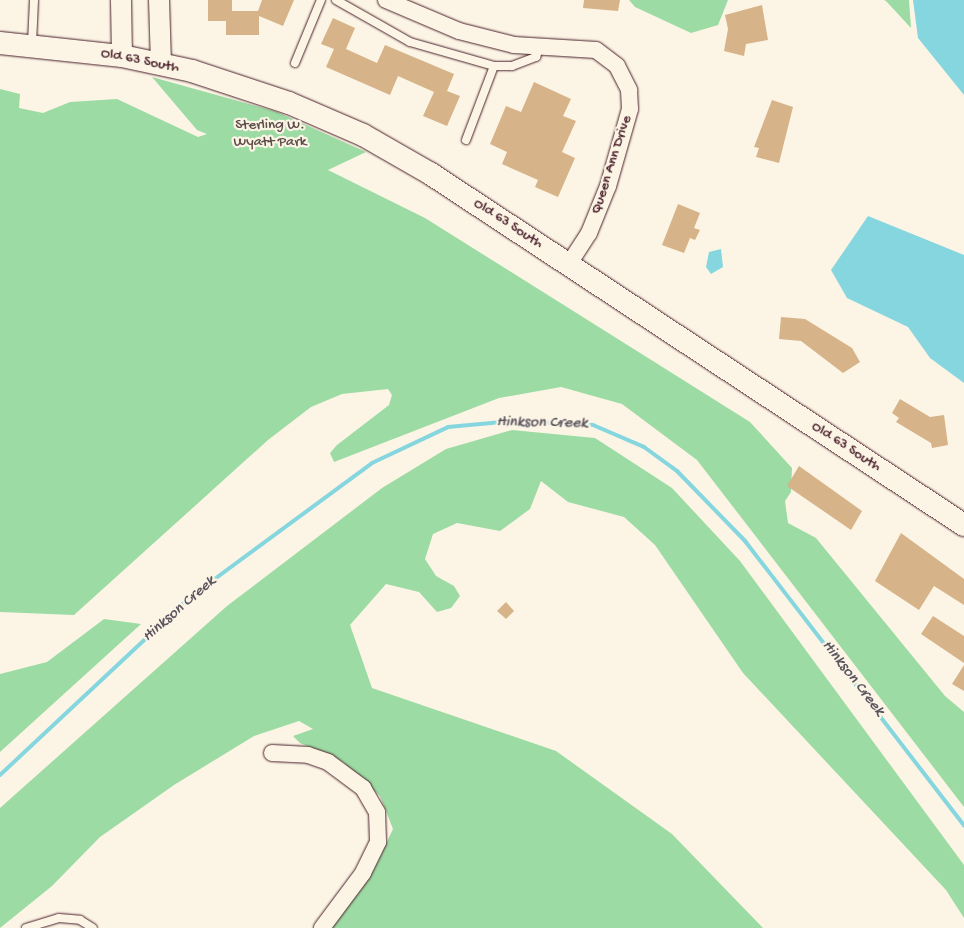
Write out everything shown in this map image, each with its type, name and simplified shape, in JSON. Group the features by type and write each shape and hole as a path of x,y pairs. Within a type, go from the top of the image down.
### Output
{"main road":[{"name":"Old 63 South","path":"0,43 122,56 160,64 289,103 363,135 432,174 964,525"}],"street":[{"path":"121,0 122,56"},
{"path":"159,0 160,64"},
{"name":"Queen Ann Drive","path":"386,0 459,32 514,45 596,50 617,66 629,90 630,109 608,186 589,233 569,264"},
{"path":"272,753 308,755 335,766 363,788 377,812 378,842 362,874 322,928"}],"lane":[{"path":"32,45 34,0"},
{"path":"295,63 321,0"},
{"path":"336,0 410,42 494,66 512,66 536,57 540,46"},
{"path":"466,140 494,66"},
{"path":"26,928 59,918 80,920 93,928"}],"green space":[{"path":"629,0 728,0 718,25 691,33 635,7"},
{"path":"884,0 909,0 911,28 886,1"},
{"name":"Sterling W. Wyatt Park","path":"152,77 277,112 366,152 328,170 425,218 750,422 792,468 791,492 785,501 788,523 816,538 945,696 964,712 964,807 697,460 622,404 561,387 499,398 334,462 330,453 337,445 389,405 392,395 388,389 342,394 311,407 268,440 74,615 0,612 0,89 20,94 19,108 43,113 70,102 117,99 198,137 207,134 197,130"},
{"path":"512,430 595,438 672,488 740,561 964,865 964,918 946,890 743,673 655,545 624,517 568,502 541,481 530,509 500,531 457,523 433,534 425,559 436,576 454,586 460,596 451,608 437,612 419,592 386,584 350,625 372,688 556,751 672,834 763,928 327,928 372,873 393,829 380,796 343,762 300,743 293,736 313,729 299,721 254,736 174,785 100,837 52,886 0,928 0,808 227,606 382,488 446,449"},
{"path":"104,619 141,624 0,752 0,674 47,662"}],"water":[{"path":"913,0 964,0 964,95 918,38"},
{"path":"868,216 964,255 964,383 930,358 908,327 847,298 831,270"},
{"path":"721,249 723,267 711,274 706,267 709,252"}],"building":[{"path":"208,0 232,0 232,11 258,11 262,0 294,0 283,26 259,16 259,35 226,35 226,21 208,21"},
{"path":"584,0 620,0 618,11 583,8"},
{"path":"762,5 768,40 746,44 744,56 724,51 728,29 725,15"},
{"path":"333,18 355,28 346,49 377,63 385,45 454,74 447,91 460,96 447,126 423,116 434,92 398,76 390,95 326,67 334,49 321,44"},
{"path":"534,82 571,99 563,116 576,121 562,152 575,158 558,197 535,187 538,180 502,164 507,152 490,144 506,106 521,112"},
{"path":"772,100 793,107 779,163 756,157 759,148 754,147"},
{"path":"678,204 700,213 694,228 700,230 695,240 690,238 684,253 662,245"},
{"path":"781,317 805,319 852,348 860,362 843,373 801,341 779,339"},
{"path":"900,399 930,417 944,415 948,445 932,448 931,443 896,422 899,418 892,413"},
{"path":"799,466 862,511 851,530 787,486"},
{"path":"901,533 964,579 964,605 934,586 919,610 875,581"},
{"path":"506,602 514,611 506,619 497,611"},
{"path":"933,616 964,636 964,663 921,634"},
{"path":"964,665 964,691 952,684"}],"waterway":[{"name":"Hinkson Creek","path":"0,775 189,598 372,463 448,427 514,421 593,425 644,447 677,471 745,541 964,825"}]}
